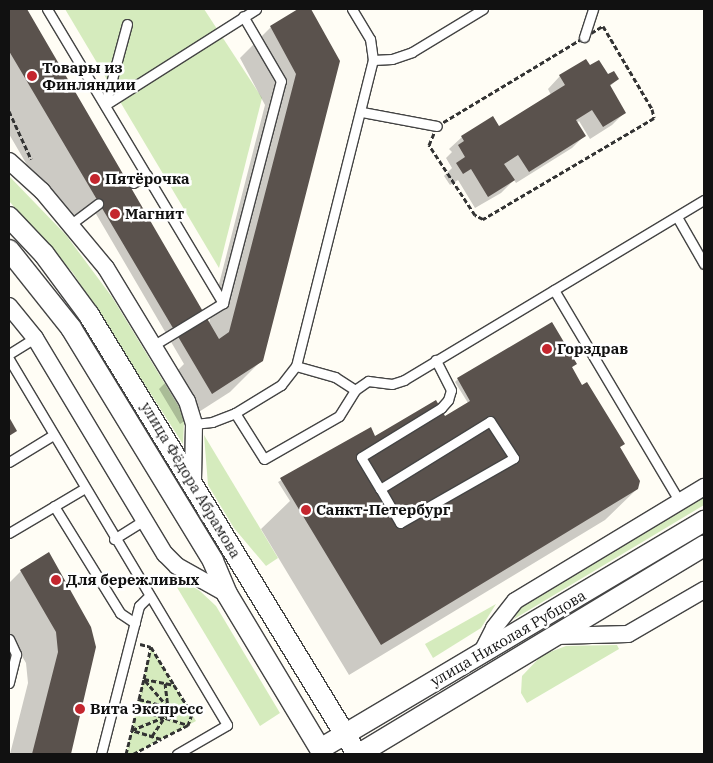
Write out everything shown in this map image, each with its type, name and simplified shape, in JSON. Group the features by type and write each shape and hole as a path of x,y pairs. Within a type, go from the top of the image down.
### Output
{"street":[{"path":"9,161 42,191 106,268 187,401 194,424 193,483"},
{"name":"улица Фёдора Абрамова","path":"9,217 44,254 89,315 358,754"},
{"name":"улица Фёдора Абрамова","path":"9,250 71,328 213,560 227,594 318,752"},
{"path":"9,306 35,338 165,554 176,566 227,594"},
{"path":"482,652 494,628 515,601 704,487"},
{"name":"улица Николая Рубцова","path":"318,752 344,734 704,521"},
{"name":"улица Николая Рубцова","path":"358,754 704,546"},
{"path":"555,636 628,634 704,590"}],"lane":[{"path":"48,9 223,303"},
{"path":"105,105 256,9"},
{"path":"194,424 212,422 235,413 281,385 296,366 362,112 373,60 370,39 352,9"},
{"path":"373,60 392,59 412,52 483,9"},
{"path":"584,37 594,9"},
{"path":"154,345 223,303 281,81 244,16"},
{"path":"105,105 127,24"},
{"path":"362,112 437,126"},
{"path":"133,183 147,175"},
{"path":"235,413 264,459 339,416 355,390 368,381 392,384 436,360 704,200"},
{"path":"71,224 98,204"},
{"path":"677,217 704,264"},
{"path":"554,290 680,502"},
{"path":"9,354 35,338"},
{"path":"9,359 114,539 227,725 177,754"},
{"path":"380,489 490,421 514,458 400,523 361,457 441,408 448,400 451,390 436,360"},
{"path":"296,366 335,377 355,390"},
{"path":"9,462 53,435"},
{"path":"9,533 84,488"},
{"path":"54,506 120,613 134,623"},
{"path":"114,539 145,520"},
{"path":"101,754 139,606 149,596"},
{"path":"9,640 16,654 9,683"}],"path":[{"path":"603,26 652,108 654,118 483,218 475,215 429,145 437,126 584,37 603,26"},
{"path":"9,111 32,162"},
{"path":"126,754 151,647 192,714"},
{"path":"144,679 174,685"},
{"path":"144,679 168,708"},
{"path":"152,736 165,717 168,708 165,683"},
{"path":"139,699 192,714"},
{"path":"137,709 188,725"},
{"path":"133,754 188,725 192,714"},
{"path":"132,730 165,717"},
{"path":"132,730 162,739"}],"green space":[{"path":"65,9 204,9 262,98 219,268"},
{"path":"9,176 66,235 112,297 179,407 184,421 183,444 73,273 9,201"},
{"path":"204,435 278,558 266,566 234,528 208,485"},
{"path":"704,495 704,505 514,619 521,607"},
{"path":"175,576 200,591 216,606 280,713 260,726 172,579"},
{"path":"496,604 481,628 433,658 425,644"},
{"path":"617,645 619,649 527,703 521,693 522,676 542,655 566,646"},
{"path":"151,647 196,721 133,754 126,754"}],"building":[{"path":"9,9 27,9 219,339 229,332 296,74 270,26 298,9 311,9 340,61 263,361 212,394 9,51"},
{"path":"586,59 590,65 599,60 608,74 614,71 619,79 610,85 626,113 603,127 592,110 576,120 586,136 529,172 518,155 504,164 515,180 488,197 471,169 463,174 456,163 465,157 458,145 464,141 461,136 493,116 499,126 565,85 559,75"},
{"path":"552,322 577,364 572,367 582,385 587,382 625,444 620,447 640,481 638,489 381,645 280,478 371,427 375,436 436,400 445,416 470,401 457,378"},
{"path":"9,417 17,431 9,436"},
{"path":"49,552 91,627 96,647 71,754 32,754 58,652 56,632 20,570"}],"place":[{"name":"Товары из Финляндии","path":"32,76"},
{"name":"Пятёрочка","path":"95,179"},
{"name":"Магнит","path":"115,214"},
{"name":"Горздрав","path":"547,349"},
{"name":"Санкт-Петербург","path":"306,510"},
{"name":"Для бережливых","path":"56,580"},
{"name":"Вита Экспресс","path":"80,709"}]}
